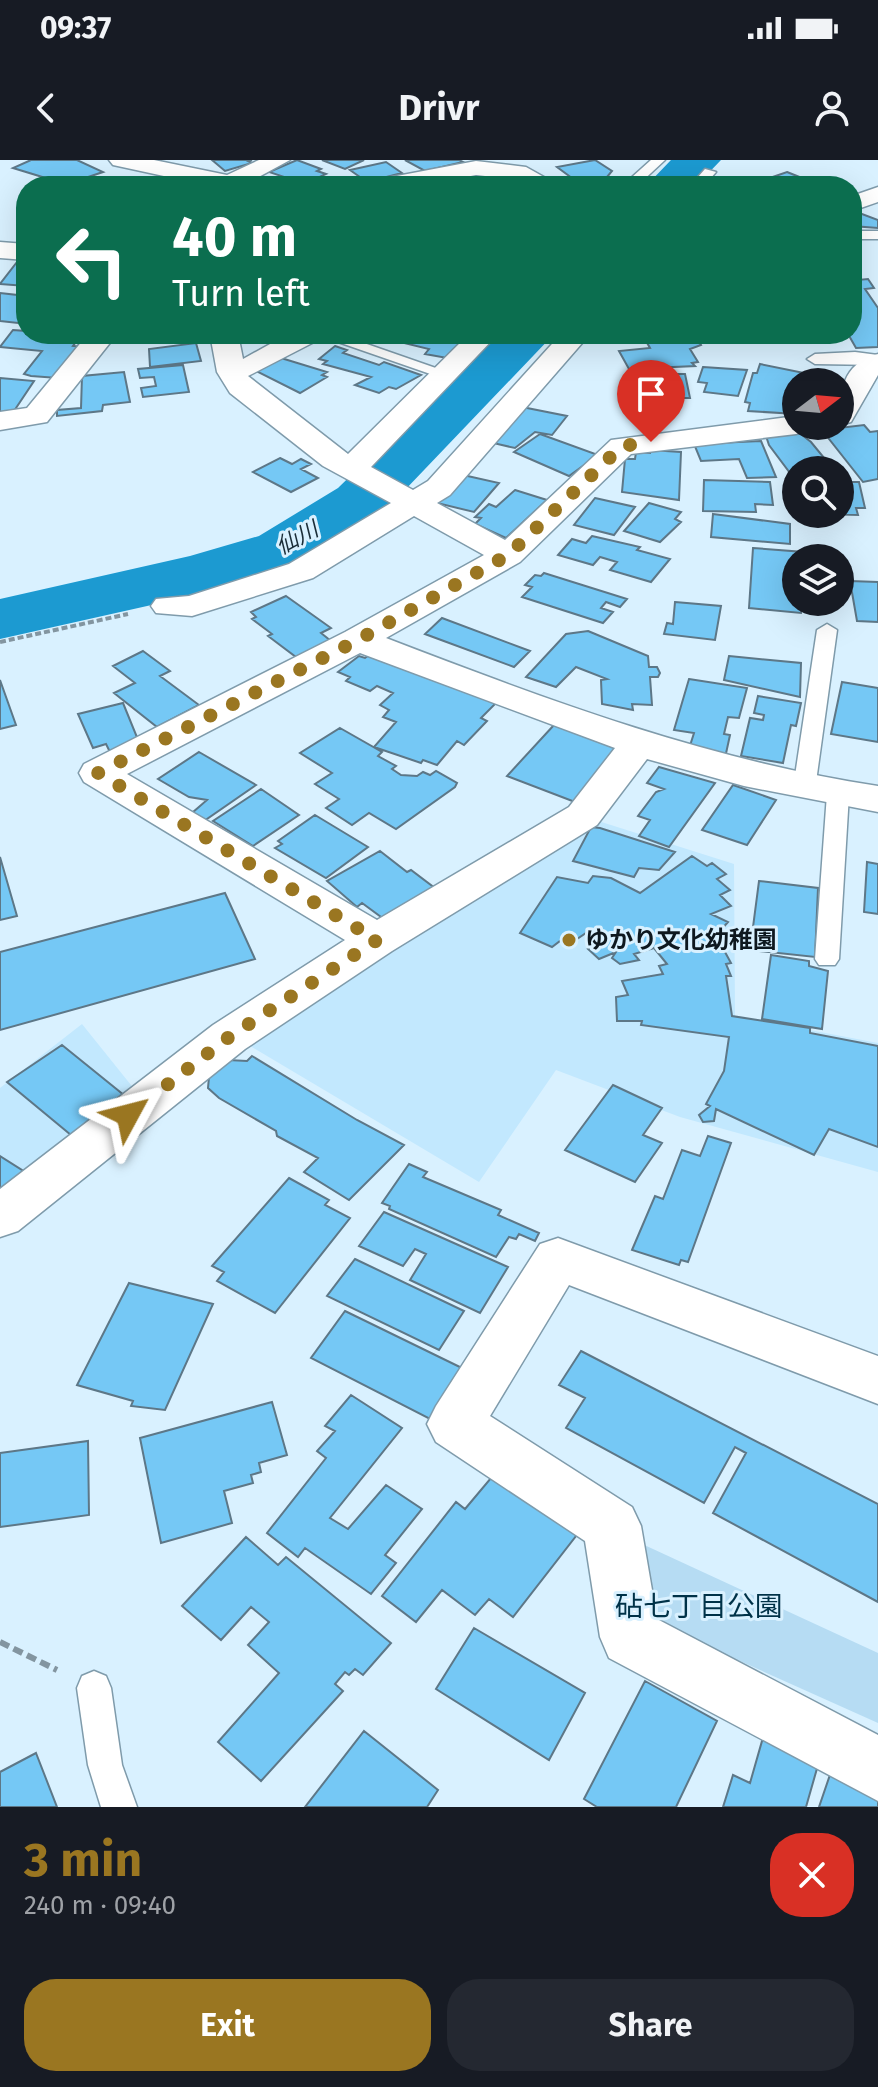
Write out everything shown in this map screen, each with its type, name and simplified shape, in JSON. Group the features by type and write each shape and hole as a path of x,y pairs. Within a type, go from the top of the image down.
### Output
{"street":[{"path":"121,160 190,176"},
{"path":"242,176 278,160"},
{"path":"434,176 476,168 518,172 527,176"},
{"path":"0,421 36,416 95,344"},
{"path":"226,344 231,372 240,387 334,459 508,555"},
{"path":"231,372 250,367 290,344"},
{"path":"356,470 474,344"},
{"path":"168,606 192,606 301,571 406,500 439,488 567,344"},
{"path":"854,389 862,373 878,361"},
{"path":"377,940 98,773 358,640 508,555 622,446 782,427"},
{"path":"358,640 638,745 821,792 878,799"},
{"path":"0,1217 229,1037 377,940 583,816 638,745"},
{"path":"878,1380 558,1259 455,1424 612,1526 630,1637 878,1769"}],"lane":[{"path":"641,176 659,160"},
{"path":"706,176 710,172"},
{"path":"354,344 445,374"},
{"path":"815,359 855,357 878,361"},
{"path":"827,630 821,792 827,959"},
{"path":"94,1688 105,1765 119,1807"}],"path":[{"path":"0,1642 94,1688"}],"shaded area":[{"name":"ゆかり文化幼稚園","path":"592,819 734,864 735,1016 878,1043 878,1172 680,1117 556,1070 479,1182 245,1043"},
{"path":"82,1024 139,1095 0,1210 0,1088"}],"green space":[{"name":"砧七丁目公園","path":"640,1543 878,1653 878,1723 651,1621"}],"building":[{"path":"31,160 77,160 103,172 91,176 39,176 13,168"},
{"path":"212,160 252,160 248,161 252,163 225,171"},
{"path":"297,160 326,174 281,176 269,172"},
{"path":"322,160 364,160 345,169"},
{"path":"405,160 459,160 463,162 425,171"},
{"path":"595,160 612,171 608,176 569,176 557,167"},
{"path":"386,162 402,173 358,176 350,170"},
{"path":"787,172 797,176 775,176"},
{"path":"862,214 878,220 878,228 862,227"},
{"path":"16,263 16,285 0,284"},
{"path":"868,279 874,288 865,289 878,308 878,347 856,348 854,344 862,344 862,280"},
{"path":"0,293 16,295 16,323 0,321"},
{"path":"13,330 16,330 16,344 74,344 73,346 84,347 58,378 24,374 42,351 0,347"},
{"path":"196,344 201,361 150,367 149,349"},
{"path":"408,344 459,344 447,358 425,354 429,349"},
{"path":"648,344 701,345 690,349 698,362 692,363 695,366 629,369 619,351 650,348"},
{"path":"335,346 347,350 343,353 379,365 384,362 421,375 396,389 389,387 379,393 355,385 371,377 323,364 327,361 319,359"},
{"path":"281,358 327,372 322,375 327,377 300,393 256,371"},
{"path":"760,364 782,368 782,413 748,411 750,403 745,402 753,373 757,373"},
{"path":"183,365 189,392 143,397 141,388 156,386 154,377 140,378 138,369"},
{"path":"703,367 747,370 738,396 704,392 707,383 698,382"},
{"path":"124,372 130,402 103,405 102,411 57,416 57,410 81,408 82,376"},
{"path":"649,374 685,374 690,398 648,398 645,379 650,379"},
{"path":"0,378 34,381 12,414 0,413"},
{"path":"522,407 567,416 552,435 535,432 515,448 493,443"},
{"path":"864,425 870,432 878,431 878,479 863,482 854,471 854,456 842,456 830,440 854,440 854,426"},
{"path":"782,432 782,440 808,440 822,456 782,456 782,462 769,445 765,433"},
{"path":"540,434 598,455 569,476 514,452"},
{"path":"761,441 776,477 747,478 739,459 701,461 694,444"},
{"path":"650,450 681,452 679,500 622,492 625,459 635,459 636,452 650,453"},
{"path":"280,458 292,464 301,459 311,464 301,469 318,478 291,492 253,472"},
{"path":"463,475 499,483 474,512 437,503"},
{"path":"704,480 770,482 773,505 755,504 756,512 703,511"},
{"path":"854,482 859,482 865,508 856,508 858,515 854,515"},
{"path":"515,490 547,500 506,538 475,524 481,518 475,517 489,504 496,507"},
{"path":"595,498 635,507 614,535 574,525"},
{"path":"649,503 681,512 675,519 681,522 660,542 624,531"},
{"path":"713,514 782,523 782,528 790,528 790,544 711,537"},
{"path":"592,536 640,547 637,550 670,559 651,582 610,570 617,562 600,557 593,565 558,555 572,539 586,543"},
{"path":"753,548 782,550 782,611 749,608"},
{"path":"544,573 627,599 620,607 606,602 601,608 613,612 603,623 522,597 532,587 525,585 535,575"},
{"path":"854,581 878,582 878,622 857,621"},
{"path":"286,596 331,628 321,633 331,641 296,657 268,636 272,634 252,619 256,617 251,612"},
{"path":"675,602 721,606 715,640 664,634 667,623 673,624"},
{"path":"442,618 530,651 514,667 425,634"},
{"path":"588,631 648,656 649,667 657,667 660,673 658,677 650,677 652,705 632,704 633,710 602,704 601,680 607,679 576,667 556,687 526,677 566,634"},
{"path":"143,651 170,671 160,676 199,705 157,727 114,693 135,683 113,666"},
{"path":"369,655 497,702 481,718 487,721 464,745 457,741 437,765 423,760 421,763 374,747 396,722 383,717 389,710 380,705 393,693 377,686 370,691 346,681 350,677 338,672 359,656 365,658"},
{"path":"729,656 801,663 800,697 724,680"},
{"path":"689,679 747,688 739,718 728,717 724,734 730,735 725,758 688,752 694,733 674,730"},
{"path":"0,680 16,725 0,729"},
{"path":"842,682 878,688 878,742 831,734"},
{"path":"758,696 801,703 796,726 791,725 783,763 741,756 750,718 763,720 764,715 754,713"},
{"path":"123,703 141,747 111,754 106,744 93,748 78,714"},
{"path":"554,725 618,748 575,802 507,776"},
{"path":"340,728 382,752 378,756 396,766 392,769 401,775 417,776 423,772 430,775 436,771 457,783 396,829 369,813 352,825 326,808 339,799 315,784 332,773 300,753"},
{"path":"199,752 256,785 204,821 192,813 207,800 189,797 158,779"},
{"path":"659,767 715,783 669,847 639,836 650,820 638,816 656,792 664,789 647,783"},
{"path":"733,785 776,800 747,845 702,830"},
{"path":"261,789 299,815 253,846 213,821"},
{"path":"315,815 368,847 326,878 275,848 282,844 278,841"},
{"path":"591,827 675,852 659,870 639,868 634,877 573,861"},
{"path":"380,851 444,895 392,925 362,903 357,907 327,881"},
{"path":"692,856 707,866 712,863 726,874 717,879 730,890 720,895 731,906 711,914 728,922 720,931 730,946 725,952 731,963 726,964 731,976 726,976 732,1016 810,1028 810,1033 878,1046 878,1147 829,1129 814,1155 716,1109 714,1121 703,1122 699,1115 710,1106 706,1104 724,1071 729,1037 641,1025 642,1021 617,1021 616,997 628,995 622,981 663,974 659,966 667,964 654,948 634,954 639,960 620,964 612,958 616,952 599,959 588,949 602,941 589,931 568,945 560,941 552,947 520,933 557,877 588,883 593,876 611,878 640,893"},
{"path":"0,857 17,916 0,920"},
{"path":"867,862 878,864 878,914 864,912"},
{"path":"759,881 818,888 815,957 750,950"},
{"path":"225,893 255,959 0,1030 0,952"},
{"path":"771,955 809,961 809,966 828,971 822,1029 762,1019"},
{"path":"62,1045 130,1100 77,1140 7,1082"},
{"path":"252,1056 404,1145 349,1200 304,1172 318,1158 277,1136 276,1131 219,1098 208,1088 209,1077 228,1060 247,1061"},
{"path":"613,1085 662,1108 643,1135 662,1143 635,1182 565,1150"},
{"path":"708,1136 731,1143 688,1262 681,1260 679,1265 632,1250 655,1196 663,1199 682,1150 700,1156"},
{"path":"0,1156 25,1172 0,1195"},
{"path":"409,1164 427,1172 423,1177 501,1210 498,1215 539,1233 535,1241 519,1234 516,1239 509,1237 496,1257 389,1209 390,1206 382,1203"},
{"path":"289,1178 329,1200 325,1205 350,1218 275,1313 217,1281 224,1272 212,1266"},
{"path":"384,1212 508,1267 480,1313 410,1280 426,1254 415,1249 403,1266 359,1246"},
{"path":"355,1259 464,1311 439,1350 327,1296"},
{"path":"129,1283 213,1304 165,1410 131,1406 133,1401 77,1385"},
{"path":"345,1311 466,1370 434,1421 311,1358"},
{"path":"581,1351 878,1504 878,1602 713,1513 746,1453 735,1447 704,1503 566,1428 585,1398 559,1385"},
{"path":"351,1395 402,1428 330,1518 348,1529 386,1485 422,1509 385,1555 396,1563 371,1594 305,1548 298,1557 267,1533 326,1458 317,1451 335,1431 325,1426"},
{"path":"272,1402 287,1455 259,1463 261,1472 251,1475 253,1483 224,1491 232,1523 161,1543 140,1438"},
{"path":"88,1441 89,1515 0,1527 0,1453"},
{"path":"496,1472 583,1527 513,1617 489,1599 475,1615 442,1590 416,1622 382,1596 456,1502 465,1509"},
{"path":"246,1537 278,1565 286,1557 391,1643 363,1675 355,1669 349,1675 345,1672 335,1684 343,1691 261,1781 218,1742 279,1673 248,1645 269,1622 251,1607 221,1640 182,1606"},
{"path":"474,1628 585,1693 549,1760 436,1689"},
{"path":"645,1681 717,1721 676,1807 597,1807 584,1799"},
{"path":"766,1727 822,1751 806,1807 723,1807 733,1775 750,1783"},
{"path":"364,1731 438,1790 427,1807 305,1807"},
{"path":"36,1753 57,1807 0,1807 0,1772"},
{"path":"834,1763 878,1785 878,1807 819,1807"}],"waterway":[{"name":"仙川","path":"680,176 698,160"},
{"name":"仙川","path":"0,619 205,573 282,550 360,501 517,344"}],"place":[{"name":"ゆかり文化幼稚園","path":"569,940"}],"route":[{"path":"128,1115 229,1037 377,940 98,773 358,640 508,555 622,446 651,442"}]}
